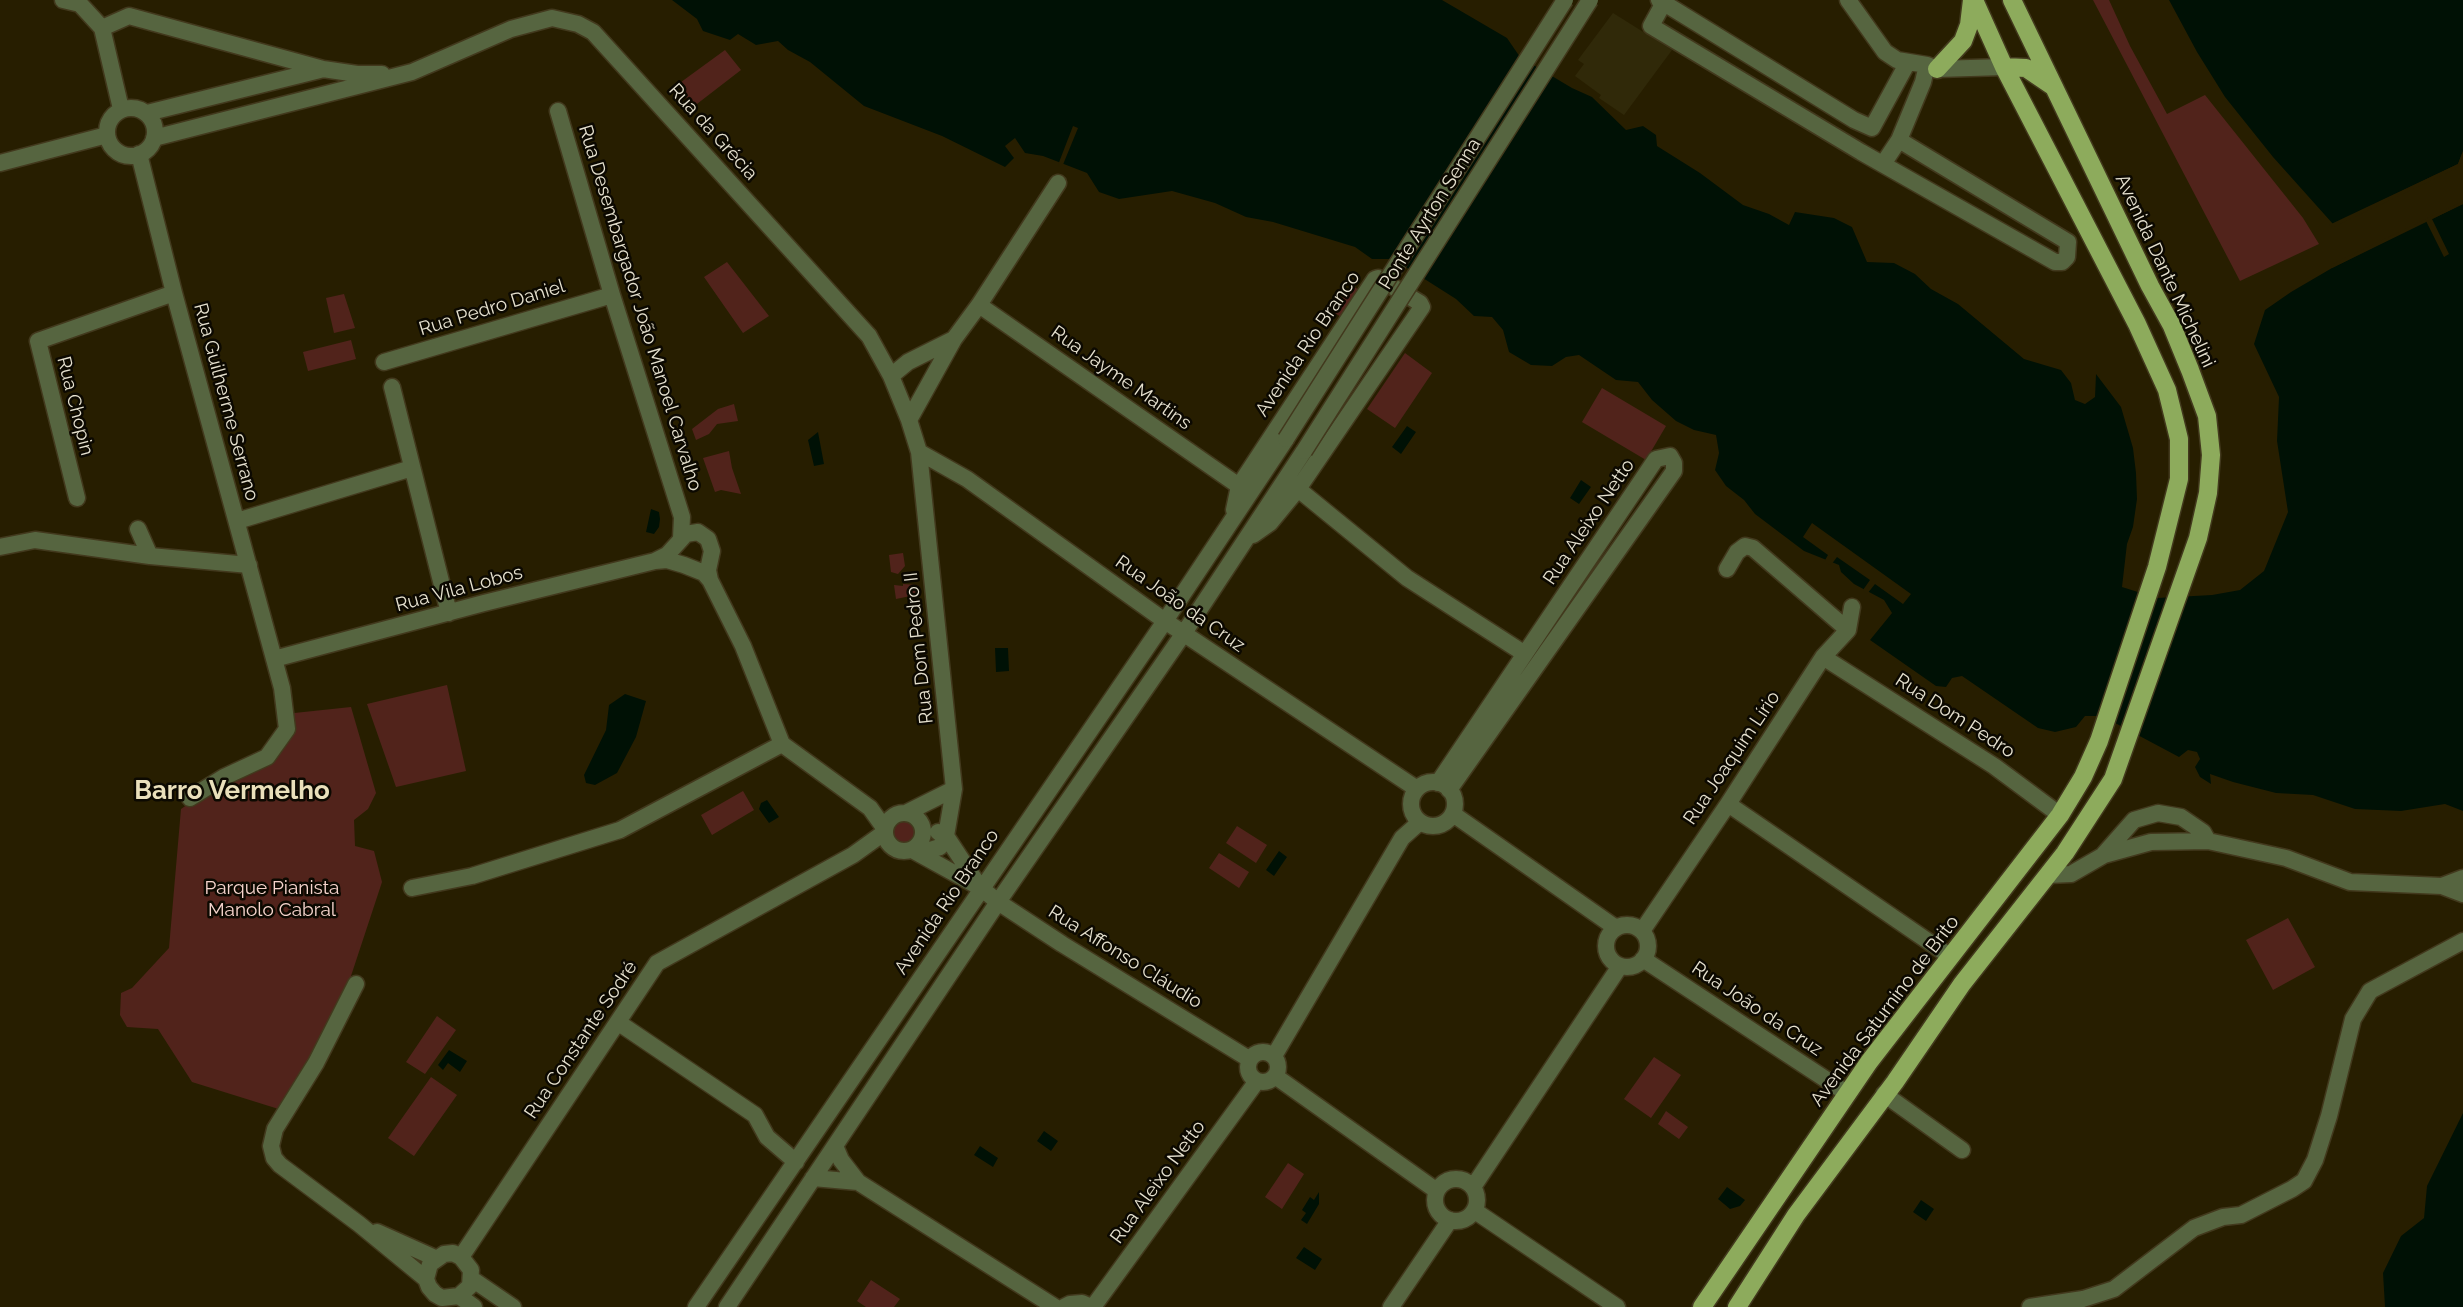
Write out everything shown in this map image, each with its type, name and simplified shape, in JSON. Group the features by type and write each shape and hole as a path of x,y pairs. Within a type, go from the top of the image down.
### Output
{"main road":[{"path":"1932,67 1963,41 1973,0"},
{"path":"1973,0 2004,67 2026,68 2057,89"},
{"name":"Avenida Dante Michelini","path":"2012,0 2150,286 2172,326 2207,416 2211,455 2211,473 2198,538 2124,751 2113,779 2048,875"},
{"name":"Avenida Saturnino de Brito","path":"1702,1307 1869,1062 2060,815 2083,778 2099,741 2157,566 2179,479 2179,439 2167,390 2137,324 2004,67"},
{"path":"1737,1307 1796,1215 1840,1158 1962,984 2048,875"},
{"path":"1840,1158 1860,1118 1858,1103 1848,1094"}],"street":[{"path":"63,0 80,4 102,28 121,110"},
{"name":"Ponte Ayrton Senna","path":"1286,439 1565,0"},
{"name":"Ponte Ayrton Senna","path":"1304,451 1590,0"},
{"path":"1848,0 1885,52 1897,61 1932,67 2004,67"},
{"path":"1872,128 1854,120 1661,2 1651,26 1660,37 2055,261 2062,261 2067,257 2068,242 1899,140"},
{"path":"102,28 129,16 323,69 357,74 412,72"},
{"name":"Rua da Grécia","path":"412,72 511,29 552,18 578,24 593,32 869,335 891,376 910,423"},
{"path":"1861,152 1908,62"},
{"path":"1883,164 1899,140 1932,67"},
{"path":"147,113 155,128 154,138 147,150 129,156 111,145 107,135 110,120 121,110 132,107 147,113 323,69"},
{"path":"154,138 412,72"},
{"name":"Rua Desembargador João Manoel Carvalho","path":"558,111 612,295 682,517 698,532"},
{"path":"0,163 107,135"},
{"name":"Rua Guilherme Serrano","path":"139,154 174,293 282,688 287,729 267,757 190,798"},
{"path":"934,460 910,423 954,339 1058,183"},
{"name":"Avenida Rio Branco","path":"1232,520 1240,486 1375,279 1378,278 1420,303 1422,307 1298,489 1270,523 1245,541"},
{"name":"Rua Chopin","path":"77,498 38,341 174,293"},
{"name":"Rua Pedro Daniel","path":"384,362 612,295"},
{"name":"Rua Jayme Martins","path":"979,305 1240,486"},
{"path":"891,376 908,362 954,339"},
{"path":"392,387 449,613"},
{"name":"Rua Dom Pedro II","path":"910,423 919,452 954,789 946,836"},
{"name":"Avenida Rio Branco","path":"696,1307 1165,621 1286,439"},
{"name":"Avenida Rio Branco","path":"727,1307 998,902 1184,633 1304,451"},
{"name":"Rua João da Cruz","path":"919,452 967,479 1165,621 1418,789"},
{"name":"Rua Aleixo Netto","path":"1670,456 1674,471 1444,786 1525,654 1656,459 1670,456"},
{"name":"Rua Dom Pedro II","path":"925,503 934,460"},
{"path":"237,522 412,468"},
{"path":"1298,489 1407,578 1525,654"},
{"name":"Rua Desembargador João Manoel Carvalho","path":"679,540 682,517"},
{"path":"138,529 150,556"},
{"path":"710,580 708,570 712,544 704,535 692,532 679,540 677,555 687,566 704,573 710,580 743,646 782,744 870,808 885,831 889,844 911,852 940,847 946,836"},
{"path":"0,547 35,540 150,556 248,565"},
{"name":"Rua Vila Lobos","path":"655,561 667,555 679,540"},
{"path":"1727,569 1737,552 1745,547 1753,548 1848,630"},
{"path":"687,566 702,566 711,557"},
{"name":"Rua Vila Lobos","path":"274,659 655,561 667,560 687,566"},
{"path":"1848,630 1852,607"},
{"name":"Rua Joaquim Lírio","path":"1642,930 1823,657 1848,630"},
{"name":"Rua Dom Pedro","path":"1823,657 1994,766 2060,815"},
{"path":"412,888 472,876 620,830 782,744"},
{"path":"1427,783 1444,786 1454,797 1453,814 1448,820 1434,827 1420,822 1413,815 1412,797 1427,783"},
{"path":"885,831 890,819 954,789"},
{"path":"1728,804 1951,957"},
{"path":"870,808 912,815 921,823 923,839 911,852"},
{"path":"870,808 874,829 870,844"},
{"path":"2104,855 2134,820 2158,813 2181,817 2203,832 2208,841"},
{"path":"1453,814 1616,928"},
{"path":"1274,1056 1402,838 1420,822"},
{"name":"Rua Affonso Cláudio","path":"921,823 946,836 981,888"},
{"name":"Rua Constante Sodré","path":"461,1257 657,963 853,855 885,831"},
{"path":"2048,875 2071,874 2104,855 2151,842 2208,841 2286,858 2350,883 2442,886 2463,894"},
{"name":"Rua Affonso Cláudio","path":"911,852 981,888 998,902 1249,1059"},
{"name":"Rua Constante Sodré","path":"853,855 911,852"},
{"path":"2442,886 2463,878"},
{"path":"1625,925 1642,930 1648,944 1643,959 1633,966 1620,966 1610,959 1605,948 1607,936 1616,928 1625,925"},
{"path":"2031,1307 2082,1299 2114,1289 2194,1228 2223,1217 2241,1215 2304,1181 2315,1160 2329,1116 2353,1019 2370,991 2463,941"},
{"name":"Rua João da Cruz","path":"1643,959 1848,1094"},
{"path":"1473,1186 1620,966"},
{"path":"356,984 316,1063 275,1129 271,1146 274,1158 280,1166 359,1224 426,1279 430,1301 459,1296 470,1286 472,1279 471,1270 461,1257 453,1253 435,1258 430,1264 426,1279"},
{"path":"619,1023 754,1115 767,1138 796,1162"},
{"path":"1261,1051 1274,1056 1278,1066 1275,1076 1267,1082 1257,1081 1248,1072 1249,1059 1254,1054 1261,1051"},
{"path":"1275,1076 1437,1191"},
{"name":"Rua Aleixo Netto","path":"1092,1307 1257,1081"},
{"path":"1884,1094 1962,1150"},
{"path":"835,1146 841,1160 858,1182 1055,1307"},
{"path":"813,1178 858,1182"},
{"path":"1464,1180 1473,1186 1478,1198 1475,1210 1464,1219 1450,1220 1440,1214 1435,1203 1437,1191 1444,1182 1464,1180"},
{"path":"1475,1210 1617,1307"},
{"path":"1391,1307 1450,1220"},
{"path":"359,1224 435,1258"},
{"path":"472,1279 513,1307"},
{"path":"459,1296 474,1307"},
{"path":"1064,1307 1082,1303 1092,1307"}],"shaded area":[{"path":"672,0 1442,0 1507,38 1520,57 1592,97 1626,130 1643,126 1656,135 1657,146 1743,205 1769,214 1789,225 1795,212 1834,218 1852,227 1867,262 1894,263 1915,274 1931,289 1958,304 2024,359 2061,370 2071,383 2075,400 2085,404 2095,397 2096,374 2121,407 2133,448 2137,499 2133,527 2127,544 2122,587 2157,598 2212,595 2240,590 2264,571 2288,512 2277,441 2279,397 2254,344 2265,310 2332,268 2463,204 2463,811 2445,804 2401,811 2355,809 2313,795 2276,793 2210,774 2211,784 2200,777 2195,767 2200,759 2197,752 2188,750 2179,757 2102,716 2085,716 2076,727 2055,732 2038,728 1962,676 1952,678 1946,687 1936,686 1870,640 1892,613 1884,600 1854,584 1841,572 1839,565 1804,551 1755,514 1744,500 1726,486 1715,470 1719,453 1716,435 1694,430 1676,421 1652,400 1638,382 1616,380 1579,355 1566,357 1552,366 1531,365 1509,352 1503,330 1492,317 1474,316 1456,299 1393,259 1372,259 1355,247 1273,222 1246,217 1215,203 1172,191 1119,199 1099,192 1087,173 1043,156 1025,153 1015,138 1005,146 1014,158 1005,167 942,136 864,106 810,62 778,41 756,45 738,34 730,40 703,31 697,19"},
{"path":"2169,0 2463,0 2463,151 2458,164 2333,224 2273,157 2225,97"},
{"path":"1613,13 1672,50 1624,115 1599,98 1601,95 1575,76 1584,64 1578,60"},
{"path":"1407,426 1416,432 1401,454 1392,447"},
{"path":"818,432 824,464 814,466 808,440"},
{"path":"1581,480 1591,487 1579,504 1570,498"},
{"path":"651,509 659,512 660,519 654,534 646,532"},
{"path":"995,648 1008,648 1009,671 996,672"},
{"path":"625,694 646,701 636,737 617,773 595,785 586,783 584,775 606,730 609,705"},
{"path":"767,800 779,817 769,823 759,809 761,803"},
{"path":"1279,851 1287,857 1274,876 1266,870"},
{"path":"449,1050 467,1061 460,1072 448,1063 443,1070 438,1065"},
{"path":"2463,1113 2463,1307 2385,1307 2383,1273 2401,1236 2424,1218 2427,1186"},
{"path":"1044,1131 1058,1141 1051,1151 1037,1141"},
{"path":"980,1146 998,1158 993,1167 974,1155"},
{"path":"1727,1187 1745,1200 1740,1206 1730,1209 1718,1199"},
{"path":"1319,1192 1319,1204 1307,1224 1301,1220 1306,1213 1302,1210 1310,1197 1314,1200"},
{"path":"1921,1200 1934,1209 1926,1221 1913,1212"},
{"path":"1304,1247 1322,1259 1315,1270 1296,1258"}],"green space":[{"path":"2093,0 2109,0 2130,46 2167,114 2205,95 2303,218 2319,244 2240,281"},
{"path":"725,50 741,70 693,107 677,85"},
{"path":"727,262 769,316 743,333 704,277"},
{"path":"1351,285 1364,293 1346,320 1333,312"},
{"path":"344,294 355,328 334,333 326,298"},
{"path":"351,340 356,359 308,371 303,352"},
{"path":"1405,353 1432,373 1395,428 1367,409"},
{"path":"1602,388 1666,426 1646,460 1582,422"},
{"path":"734,404 738,421 717,424 709,434 696,440 692,429 718,409"},
{"path":"729,451 741,494 721,490 715,492 703,458"},
{"path":"903,553 905,566 898,574 891,572 889,555"},
{"path":"894,585 918,585 920,594 896,599"},
{"path":"447,685 466,771 396,787 367,704"},
{"name":"Parque Pianista Manolo Cabral","path":"351,707 376,793 368,809 354,820 355,846 374,851 382,882 349,982 285,1111 192,1082 158,1029 127,1027 120,1015 121,993 132,988 169,948 181,809 276,743 285,714"},
{"path":"743,791 754,810 712,835 701,815"},
{"path":"905,815 917,820 922,832 917,844 905,849 893,844 888,832 893,820"},
{"path":"1237,826 1267,845 1256,863 1226,843"},
{"path":"1219,853 1249,872 1239,888 1209,868"},
{"path":"2288,918 2315,967 2273,990 2246,940"},
{"path":"437,1016 456,1030 425,1074 406,1062"},
{"path":"1654,1057 1681,1075 1651,1118 1624,1099"},
{"path":"431,1077 457,1095 414,1156 388,1138"},
{"path":"1666,1111 1688,1127 1679,1139 1658,1124"},
{"path":"1288,1163 1304,1174 1282,1209 1265,1197"},
{"path":"871,1280 900,1299 894,1307 866,1307 857,1301"}],"pier":[{"path":"1073,126 1078,128 1062,167 1058,165"},
{"path":"2463,151 2460,167 2334,227 2329,225 2458,164"},
{"path":"2463,201 2463,204 2432,219 2449,254 2444,257 2426,221 2332,268 2330,265"},
{"path":"1812,523 1911,594 1903,604 1875,584 1867,594 1863,590 1870,580 1837,557 1831,565 1824,562 1828,555 1803,537"}],"district":[{"name":"Barro Vermelho","path":"232,791"}]}
